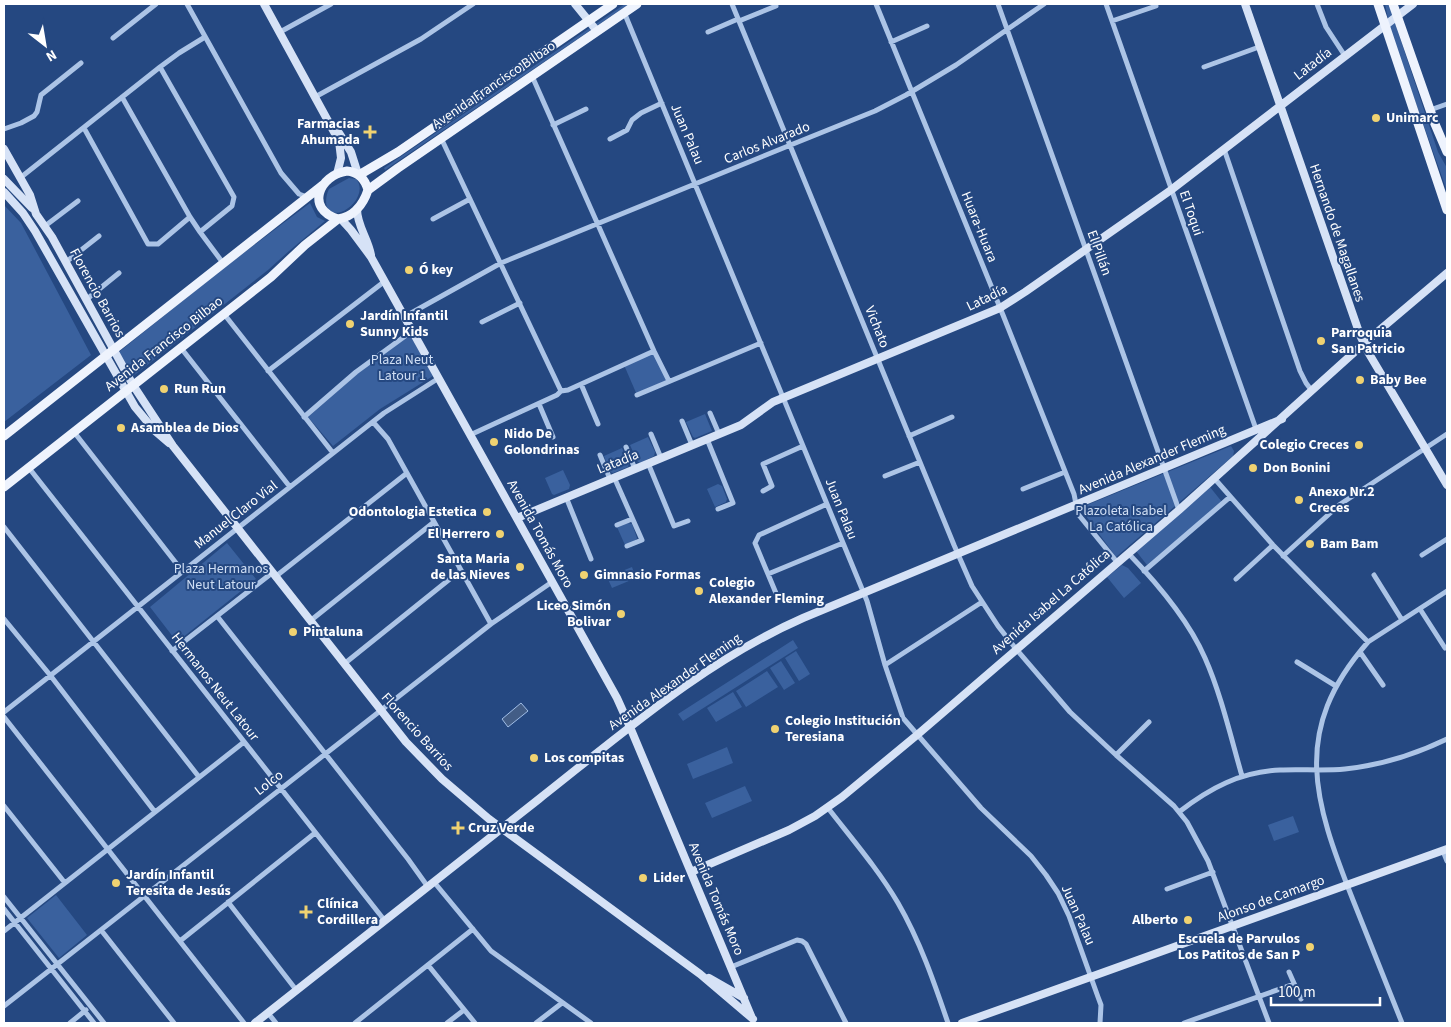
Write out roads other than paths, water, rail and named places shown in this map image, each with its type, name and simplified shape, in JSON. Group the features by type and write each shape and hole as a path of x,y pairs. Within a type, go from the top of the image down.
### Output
{"main road":[{"path":"264,4 315,97 351,152 359,174 368,190 362,204 340,219 332,217 322,209 319,196 324,184 337,174 347,171 359,174"},
{"path":"575,4 597,32"},
{"name":"Avenida Francisco Bilbao","path":"359,174 392,156 613,4"},
{"name":"Avenida Francisco Bilbao","path":"368,190 637,4"},
{"name":"Hernando de Magallanes","path":"1245,4 1363,344 1447,485"},
{"path":"1378,4 1447,210"},
{"path":"1393,4 1430,110 1447,152"},
{"name":"Latadía","path":"517,518 740,426 770,404 783,398 1000,308 1171,190 1413,4"},
{"path":"330,122 341,149 342,158 337,174"},
{"name":"Florencio Barrios","path":"4,148 30,196 36,214 66,262 134,385 173,446 273,575 412,748 442,779 502,828 700,974 754,1021"},
{"path":"4,179 36,214"},
{"name":"Avenida Francisco Bilbao","path":"4,436 302,198 324,184"},
{"name":"Florencio Barrios","path":"4,192 23,213 40,240 125,392 147,423 173,446"},
{"name":"Avenida Tomás Moro","path":"357,209 358,220 368,242 371,257"},
{"name":"Avenida Francisco Bilbao","path":"4,487 271,277 305,245 340,219"},
{"name":"Avenida Tomás Moro","path":"340,219 351,230 371,257 617,698 754,1021"},
{"name":"Avenida Isabel La Católica","path":"691,872 788,830 828,808 917,735 1179,510 1363,344 1447,273"},
{"name":"Avenida Alexander Fleming","path":"255,1023 630,727 711,669 763,637 803,618 1282,419"},
{"name":"Alonso de Camargo","path":"962,1023 1445,850"},
{"name":"Florencio Barrios","path":"700,974 744,998"}],"street":[{"path":"113,38 156,4"},
{"path":"187,4 280,172 302,198"},
{"path":"280,32 331,4"},
{"path":"315,97 421,39 473,4"},
{"name":"Vichato","path":"732,4 972,586 1016,649 1070,712 1179,812 1199,842 1212,872 1269,1023"},
{"name":"Huara-Huara","path":"876,4 1076,499 1078,514 1117,562"},
{"name":"El Pillán","path":"998,4 1179,510"},
{"name":"Carlos Alvarado","path":"404,317 501,263 874,111 912,92 956,65 1044,4"},
{"name":"El Toqui","path":"1106,4 1256,429"},
{"path":"1112,21 1156,6 1155,4"},
{"path":"1317,4 1326,27 1345,56"},
{"path":"708,32 776,6"},
{"name":"Juan Palau","path":"624,12 864,594 899,710 917,735 981,808 1031,856 1058,893 1069,916 1101,1005 1100,1023"},
{"path":"891,42 926,26"},
{"path":"20,178 178,53 205,37"},
{"path":"1204,67 1259,46"},
{"path":"4,129 34,116 37,112 41,95 82,63"},
{"path":"160,67 234,197 232,206 200,232"},
{"path":"532,76 669,381"},
{"path":"122,97 190,217 223,263"},
{"path":"610,139 627,130 632,120 641,113 662,103"},
{"path":"1430,110 1447,104"},
{"path":"553,124 586,109"},
{"path":"84,128 148,244 158,244 190,217"},
{"path":"441,138 561,391"},
{"path":"1224,149 1300,371 1312,391"},
{"path":"433,219 470,199"},
{"path":"45,226 78,201"},
{"path":"66,262 99,236"},
{"path":"86,299 119,273"},
{"path":"268,371 385,282"},
{"path":"482,322 520,303"},
{"path":"224,314 333,454"},
{"path":"304,417 356,372 412,331"},
{"path":"637,395 761,343"},
{"path":"181,348 290,487"},
{"path":"470,435 539,404 561,391 568,390 654,351"},
{"name":"Manuel Claro Vial","path":"4,712 373,422 439,378"},
{"path":"581,384 598,424"},
{"path":"539,404 553,437"},
{"path":"710,413 719,434"},
{"path":"909,436 952,418"},
{"path":"682,421 692,445"},
{"path":"373,422 388,439 491,624"},
{"path":"74,432 183,572"},
{"path":"651,434 661,458"},
{"path":"1283,556 1339,505 1447,434"},
{"path":"706,439 733,503 718,509"},
{"path":"756,466 803,446"},
{"path":"626,447 635,469"},
{"path":"600,455 642,540 627,546"},
{"path":"885,476 920,462"},
{"path":"648,463 674,526 688,521"},
{"path":"762,464 772,486 763,490"},
{"name":"Hermanos Neut Latour","path":"29,468 385,921"},
{"path":"1023,489 1065,472"},
{"path":"172,651 407,473"},
{"path":"1214,478 1283,556 1368,642"},
{"path":"566,497 592,559"},
{"path":"1144,571 1230,497"},
{"path":"778,598 755,543 756,538 759,534 827,504"},
{"path":"616,525 632,519"},
{"path":"310,621 434,522"},
{"path":"4,527 199,777"},
{"path":"1422,555 1447,539"},
{"path":"768,574 843,543"},
{"path":"1236,579 1273,545"},
{"path":"1128,553 1179,614 1204,657 1214,682 1242,776"},
{"path":"344,664 461,570"},
{"path":"1374,576 1402,620"},
{"name":"Lolco","path":"4,1006 491,624 552,582"},
{"path":"1402,1023 1347,884 1321,808 1316,770 1321,727 1336,686 1360,652 1368,642 1447,591"},
{"path":"885,665 982,602"},
{"path":"1420,609 1445,648"},
{"path":"217,616 408,859 491,951 591,1023"},
{"path":"4,618 155,812"},
{"path":"1360,652 1383,685"},
{"path":"1296,662 1336,686"},
{"path":"4,717 244,1023"},
{"path":"1116,755 1149,722"},
{"path":"1179,812 1202,794 1216,786 1242,776 1277,770 1342,769 1386,762 1426,749 1447,739"},
{"path":"4,931 244,742"},
{"path":"4,806 65,883"},
{"path":"828,808 885,883 904,913 920,947 948,1023"},
{"path":"180,941 315,833"},
{"path":"1445,850 1447,861"},
{"path":"1167,889 1212,872"},
{"path":"4,897 104,1023"},
{"path":"228,902 297,991"},
{"path":"4,909 94,1023"},
{"path":"100,930 174,1023"},
{"path":"355,1023 473,930"},
{"path":"731,967 797,940 802,941 806,944 846,1023"},
{"path":"428,965 475,1023"},
{"path":"1289,972 1301,999"},
{"path":"1184,1023 1294,984"},
{"path":"536,1023 562,1003"},
{"path":"70,1023 91,1007"},
{"path":"447,1023 464,1010"},
{"path":"268,1013 276,1023"}],"place":[{"name":"Unimarc","path":"1376,118"},
{"name":"Farmacias Ahumada","path":"370,132"},
{"name":"Ó key","path":"409,270"},
{"name":"Jardín Infantil Sunny Kids","path":"350,324"},
{"name":"Parroquia San Patricio","path":"1321,341"},
{"name":"Baby Bee","path":"1360,380"},
{"name":"Run Run","path":"164,389"},
{"name":"Asamblea de Dios","path":"121,428"},
{"name":"Nido De Golondrinas","path":"494,442"},
{"name":"Colegio Creces","path":"1359,445"},
{"name":"Don Bonini","path":"1253,468"},
{"name":"Anexo Nr.2 Creces","path":"1299,500"},
{"name":"Odontologia Estetica","path":"487,512"},
{"name":"El Herrero","path":"500,534"},
{"name":"Bam Bam","path":"1310,544"},
{"name":"Santa Maria de las Nieves","path":"520,567"},
{"name":"Gimnasio Formas","path":"584,575"},
{"name":"Colegio Alexander Fleming","path":"699,591"},
{"name":"Liceo Simón Bolivar","path":"621,614"},
{"name":"Pintaluna","path":"293,632"},
{"name":"Colegio Institución Teresiana","path":"775,729"},
{"name":"Los compitas","path":"534,758"},
{"name":"Cruz Verde","path":"458,828"},
{"name":"Lider","path":"643,878"},
{"name":"Jardín Infantil Teresita de Jesús","path":"116,883"},
{"name":"Clínica Cordillera","path":"306,912"},
{"name":"Alberto","path":"1188,920"},
{"name":"Escuela de Parvulos Los Patitos de San P","path":"1310,947"}],"park label":[{"name":"Plaza Neut Latour 1","path":"402,368"},
{"name":"Plazoleta Isabel La Católica","path":"1121,520"},
{"name":"Plaza Hermanos Neut Latour","path":"221,578"}]}
